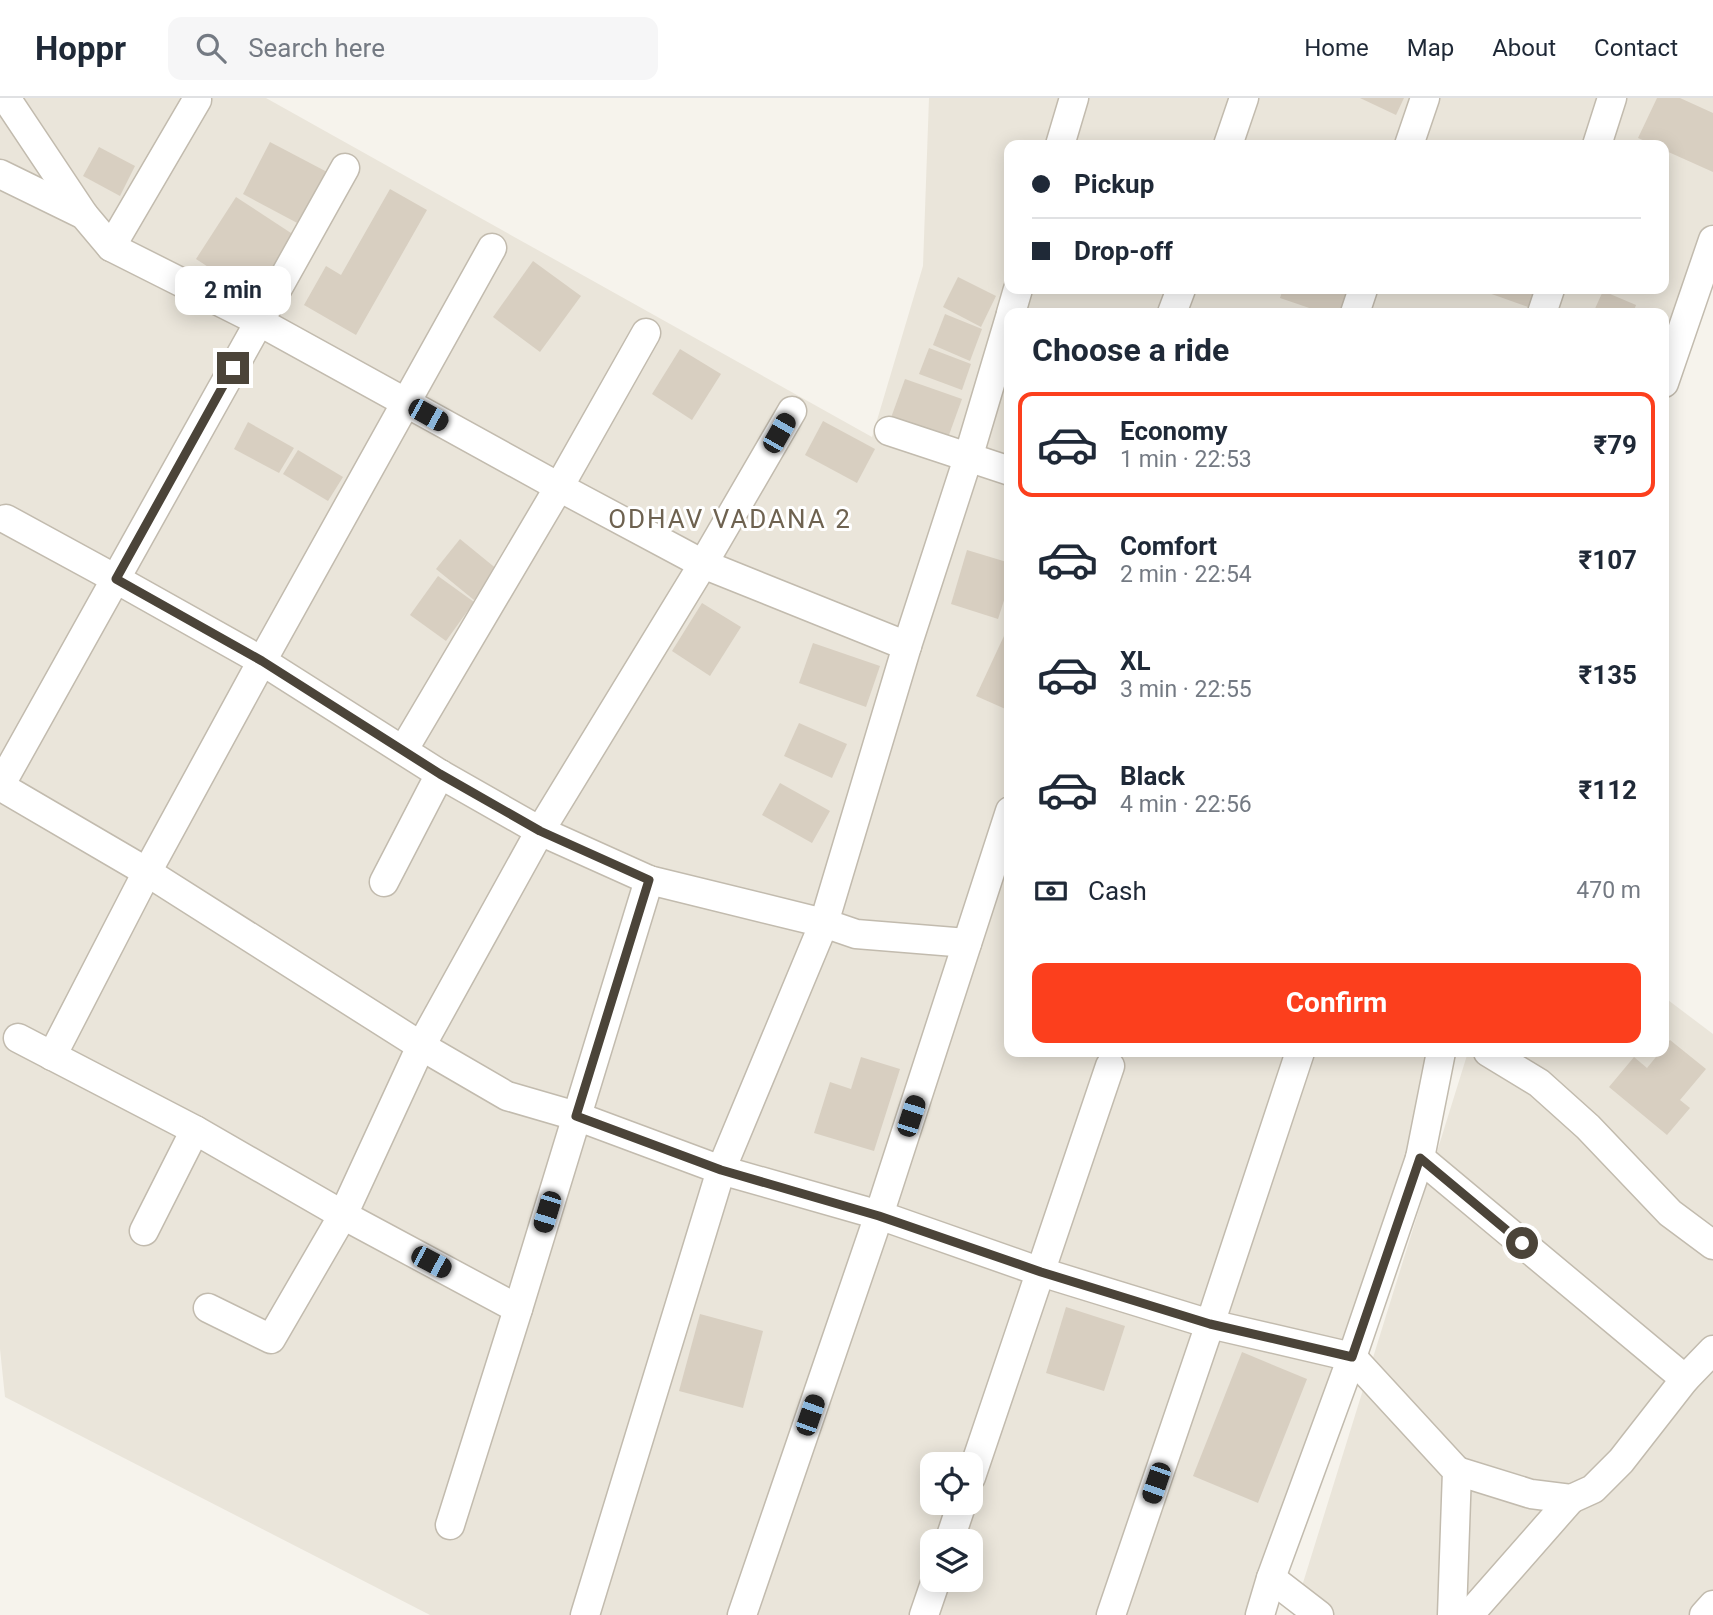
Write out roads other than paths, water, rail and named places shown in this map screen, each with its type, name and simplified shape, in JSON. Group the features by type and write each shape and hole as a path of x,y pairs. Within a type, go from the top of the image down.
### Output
{"street":[{"path":"6,98 84,215 111,247 258,321 703,564 907,646"},
{"path":"1061,140 1074,98"},
{"path":"1230,140 1244,98"},
{"path":"1411,140 1425,98"},
{"path":"1599,140 1612,98"},
{"path":"111,247 197,100"},
{"path":"345,168 0,786 147,872 421,1046 507,1096 576,1116 721,1170 879,1216 1041,1272 1210,1324 1352,1357 1457,1471 1531,1494 1571,1499"},
{"path":"0,174 84,215"},
{"path":"1669,368 1713,240"},
{"path":"52,1056 147,872 492,248"},
{"path":"404,749 559,487 646,333"},
{"path":"585,1615 721,1170 824,923 1004,335"},
{"path":"208,1308 271,1339 343,1214 421,1046 540,831 703,564 792,411"},
{"path":"889,431 1004,469"},
{"path":"6,519 262,661 440,774 540,831 649,880 824,923 856,934 967,943"},
{"path":"384,882 440,774"},
{"path":"742,1615 879,1216 1004,829"},
{"path":"450,1525 519,1309 649,880"},
{"path":"18,1038 195,1130 519,1309"},
{"path":"1111,1615 1298,1057"},
{"path":"1260,1615 1420,1158 1440,1057"},
{"path":"1496,1057 1539,1083 1670,1213 1713,1245"},
{"path":"980,1452 1110,1066"},
{"path":"144,1231 195,1130"},
{"path":"1420,1158 1685,1379"},
{"path":"1469,1615 1571,1499 1593,1489 1621,1461 1685,1379 1713,1350"},
{"path":"1452,1615 1457,1471"},
{"path":"1271,1578 1319,1615"},
{"path":"924,1615 932,1592"},
{"path":"1704,1615 1713,1605"}],"district":[{"name":"ODHAV VADANA 2","path":"730,519"}]}
